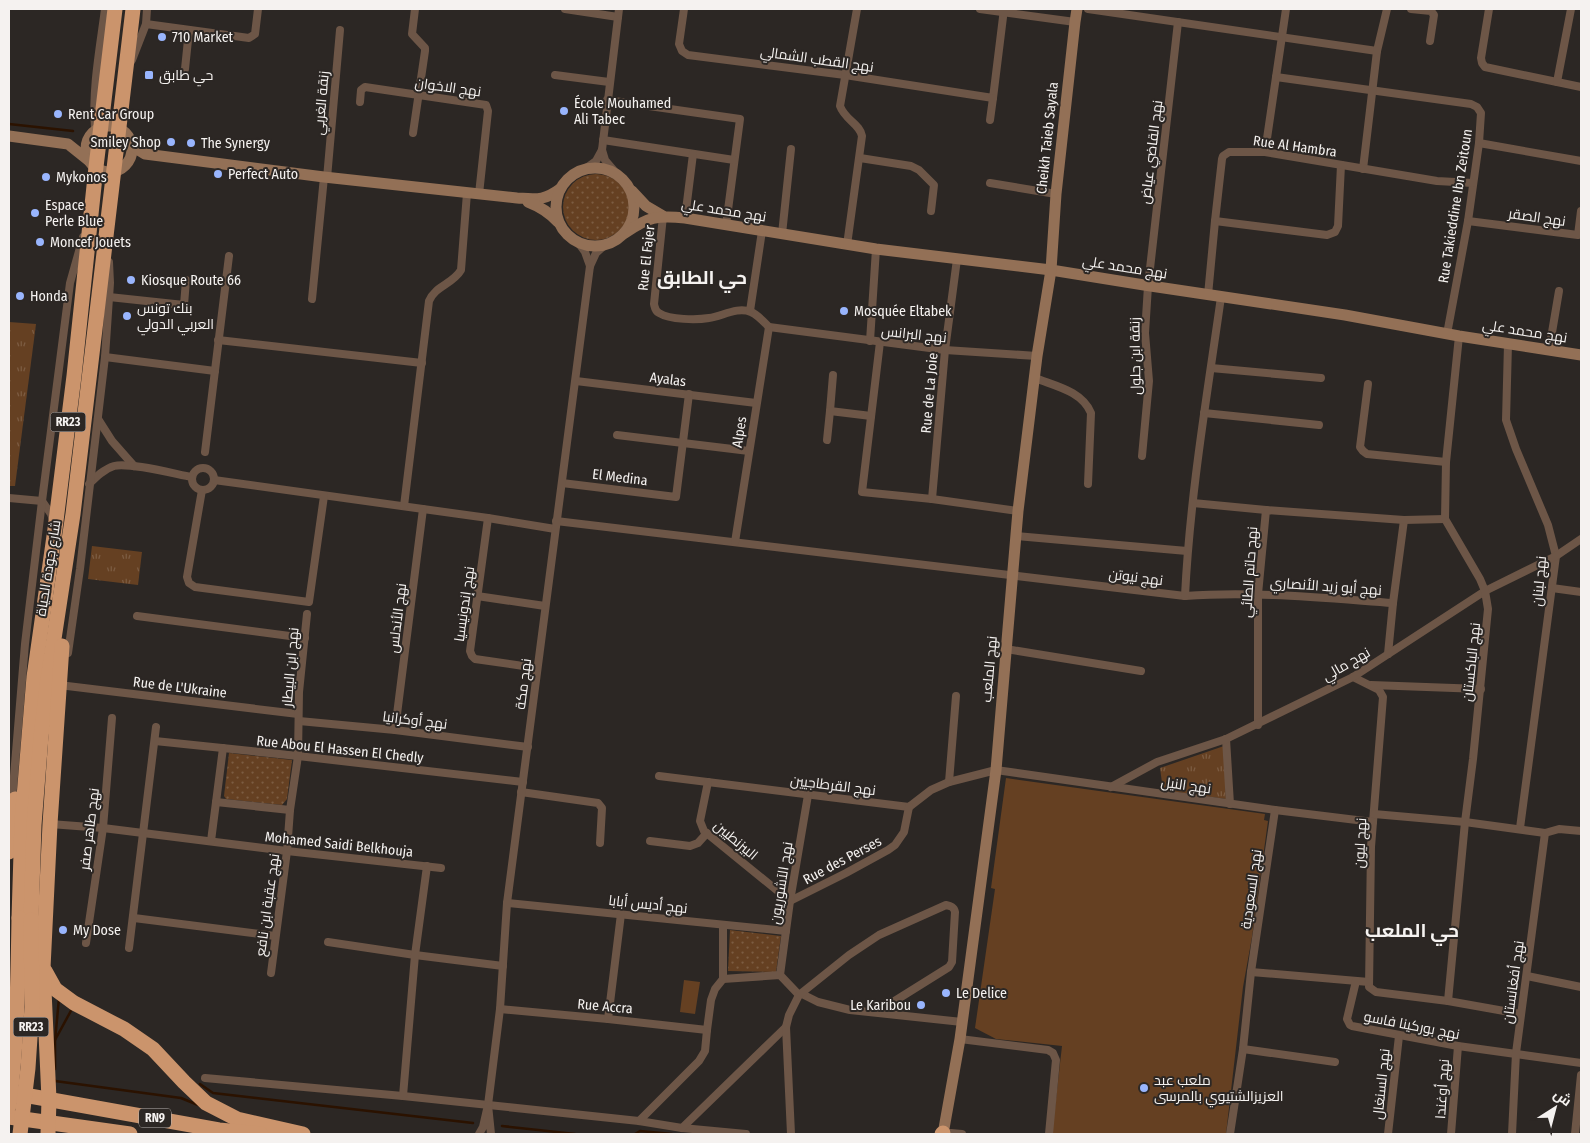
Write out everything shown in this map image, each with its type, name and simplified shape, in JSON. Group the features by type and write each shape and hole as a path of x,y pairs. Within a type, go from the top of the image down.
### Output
{"highway":[{"name":"شارع جودة الحياة","path":"20,1134 27,1076 32,1007 25,919 22,821 34,677 55,529 91,222 95,131 115,9"},
{"name":"شارع جودة الحياة","path":"9,1106 41,737 71,527 133,9"},
{"path":"48,1128 49,1099 43,968 50,824 61,685 61,655 72,572 71,527"},
{"path":"9,852 11,824 34,677"},
{"path":"43,968 55,989 74,1003 124,1029 153,1049 206,1103 237,1119 303,1134"},
{"name":"RN9","path":"9,1092 218,1130 261,1134"},
{"name":"RN9","path":"9,1117 48,1128 130,1134"}],"street":[{"path":"95,131 93,107 105,9"},
{"path":"124,80 146,24 148,9"},
{"path":"146,24 249,38 255,34 258,9"},
{"path":"414,133 426,51 412,34 415,9"},
{"path":"565,9 618,13 602,150 605,160 617,174"},
{"name":"نهج القطب الشمالي","path":"684,9 679,44 682,51 688,55 845,75 993,98"},
{"path":"848,245 860,158 861,131 847,118 840,106 857,9"},
{"path":"980,9 1003,10 1074,22"},
{"name":"Cheikh Taieb Sayala","path":"1051,270 1056,194 1074,22 1077,9"},
{"path":"1088,9 1377,51"},
{"path":"1265,152 1286,9"},
{"path":"1363,169 1377,51 1387,9"},
{"path":"1411,9 1431,11 1434,15 1430,41"},
{"path":"1489,9 1481,58 1485,67 1581,87"},
{"path":"1557,82 1571,9"},
{"path":"990,120 1003,10"},
{"name":"نهج القاضي عياض","path":"1148,286 1178,22"},
{"path":"185,70 189,30"},
{"name":"زنقة الغربي","path":"312,299 340,30"},
{"path":"555,74 610,82"},
{"name":"Rue Takieddine Ibn Zeitoun","path":"1276,78 1471,104 1481,112 1479,143 1468,221 1447,334"},
{"name":"نهج الاخوان","path":"360,102 360,90 365,87 486,105 488,111 479,194"},
{"path":"607,100 740,119 726,225"},
{"path":"9,136 68,144 93,164 104,170 114,171 126,165 132,151 132,146 125,134 110,127 95,131 68,144"},
{"path":"603,140 734,160"},
{"path":"1479,143 1581,160"},
{"path":"132,146 145,154 325,177 538,199 546,198 560,189 570,176 596,161 602,150"},
{"path":"782,234 791,149"},
{"name":"Rue Al Hambra","path":"1208,295 1223,156 1232,152 1265,152 1437,181 1473,183"},
{"path":"129,160 145,154"},
{"path":"685,218 693,154"},
{"path":"860,158 911,166 919,170 934,185 931,211"},
{"path":"1215,221 1327,235 1335,232 1338,226 1341,165"},
{"path":"585,169 601,168 623,178 635,202 632,222 625,233"},
{"path":"990,183 1056,194"},
{"path":"560,189 556,213 563,228"},
{"path":"631,191 646,206 663,216"},
{"path":"404,506 429,301 436,290 455,278 461,270 467,193"},
{"path":"517,198 544,208 577,241 591,246 605,245"},
{"name":"نهج الصقر","path":"1468,221 1578,235 1581,211"},
{"path":"590,266 596,253 605,245 620,238 644,220 663,216"},
{"name":"نهج محمد علي","path":"663,216 876,249 1051,270 1345,315 1447,334 1581,355"},
{"name":"Rue El Fajer","path":"663,216 654,304 655,310 660,314 673,318 711,318 732,311 750,311"},
{"path":"11,824 25,644 70,283 77,253 83,236 91,222"},
{"path":"762,231 750,311 769,327"},
{"path":"61,685 72,625 105,357 110,273 106,238"},
{"path":"577,241 585,252 590,266"},
{"path":"870,341 876,249"},
{"path":"205,452 229,256"},
{"name":"Rue de La Joie","path":"932,499 946,350 957,259"},
{"name":"نهج مكة","path":"488,1105 500,1009 507,903 590,266"},
{"name":"نهج الملعب","path":"949,1134 948,1102 960,1039 996,770 1018,511 1035,378 1036,356 1051,270"},
{"path":"109,297 184,306 186,280"},
{"name":"زنقة ابن جلول","path":"1142,456 1149,381 1145,334 1148,286"},
{"path":"1549,350 1559,291"},
{"path":"1184,596 1187,551 1204,413 1221,297"},
{"name":"نهج البرانس","path":"769,327 946,350 1036,356"},
{"name":"Alpes","path":"735,542 769,327"},
{"path":"1445,519 1446,462 1460,336"},
{"path":"218,340 422,363"},
{"path":"880,342 862,492 932,499 1018,511"},
{"name":"نهج لبنان","path":"1508,344 1506,420 1548,525 1556,556 1520,828"},
{"path":"105,357 215,371"},
{"path":"1211,368 1321,378"},
{"path":"827,440 833,374"},
{"path":"1035,378 1073,394 1085,402 1091,413 1088,484"},
{"name":"Ayalas","path":"576,381 756,403"},
{"path":"1368,384 1360,447 1362,451 1367,454 1446,462"},
{"path":"683,443 689,394"},
{"path":"830,411 871,416"},
{"path":"1204,413 1319,425"},
{"path":"98,419 112,441 134,466"},
{"path":"617,434 748,451"},
{"name":"El Medina","path":"562,483 676,497 683,443"},
{"path":"89,484 103,472 115,466 134,466 192,477"},
{"path":"205,468 210,471 214,480 211,486 202,490 193,484 192,477 195,471 205,468"},
{"name":"نهج نيوتن","path":"214,480 488,518 735,542 1184,596 1225,593 1258,594"},
{"path":"202,490 187,577 189,583 195,586 309,602 324,496"},
{"path":"9,498 42,501"},
{"path":"42,501 51,514 55,529"},
{"path":"1193,503 1266,510"},
{"name":"نهج الأندلس","path":"395,730 423,509"},
{"name":"نهج حاتم الطائي","path":"1258,725 1258,594 1266,510 1404,520 1445,519"},
{"name":"نهج إندونيسيا","path":"488,518 470,651 475,660 537,668"},
{"name":"نهج الباكستان","path":"1445,519 1480,579 1485,591 1488,609 1448,1001"},
{"path":"1388,654 1404,520"},
{"path":"1016,536 1187,551"},
{"name":"نهج مالي","path":"1111,787 1157,762 1226,739 1258,725 1353,676 1485,591 1556,556 1581,540"},
{"path":"1552,588 1581,592"},
{"name":"نهج أبو زيد الأنصاري","path":"1258,594 1393,603"},
{"path":"478,596 546,606"},
{"name":"نهج ابن البيطار","path":"299,718 307,614"},
{"path":"137,616 305,638"},
{"path":"1006,649 1141,671"},
{"path":"1353,676 1371,685 1481,689"},
{"name":"Rue de L'Ukraine","path":"61,685 299,718"},
{"name":"نهج ليون","path":"1370,986 1371,848 1383,698 1379,690 1371,685"},
{"path":"949,782 956,696"},
{"name":"نهج طاهر صفر","path":"86,943 103,828 112,718"},
{"name":"نهج أوكرانيا","path":"299,718 528,747"},
{"name":"نهج عقبة ابن نافع","path":"271,973 298,756 299,718"},
{"path":"129,948 156,727"},
{"path":"1226,739 1230,804"},
{"name":"Rue Abou El Hassen El Chedly","path":"154,741 523,782"},
{"path":"211,841 223,748"},
{"path":"909,807 931,790 949,782 996,770"},
{"name":"نهج النيل","path":"996,770 1274,810 1374,818 1465,822 1520,828 1545,833 1559,829 1581,831"},
{"name":"نهج القرطاجيين","path":"659,776 909,807"},
{"name":"البيزنطيين","path":"708,782 700,822 701,826 707,834 790,901"},
{"path":"521,792 598,802 602,808 600,843"},
{"name":"نهج الآشوريون","path":"780,975 808,795"},
{"path":"216,802 290,810"},
{"name":"Rue des Perses","path":"790,901 846,873 895,845 904,832 909,807"},
{"name":"نهج السعودية","path":"1230,1134 1274,810"},
{"name":"Mohamed Saidi Belkhouja","path":"50,824 103,828 426,866 415,955 403,1096"},
{"name":"نهج أفغانستان","path":"1512,1134 1516,1053 1545,833"},
{"path":"650,842 690,846 698,843 707,834"},
{"path":"426,866 441,868"},
{"name":"نهج أديس أبابا","path":"507,903 786,931"},
{"path":"791,1134 786,1027 789,1015 800,995 849,955 878,935 946,905 954,908 952,962 948,967 877,1012"},
{"path":"608,1019 621,914"},
{"path":"134,918 275,936"},
{"path":"639,1121 699,1062 706,1051 706,1030 711,1000 715,989 723,979 724,924"},
{"path":"328,942 503,966"},
{"path":"1251,972 1356,980 1370,986 1376,992 1448,1001 1522,1014"},
{"path":"723,979 780,975 800,995 818,1002 850,1010 962,1022"},
{"path":"1527,976 1581,987"},
{"name":"نهج بوركينا فاسو","path":"1356,980 1346,1019 1352,1026 1458,1046 1581,1063"},
{"name":"Rue Accra","path":"500,1009 706,1030"},
{"path":"682,1128 786,1027"},
{"name":"نهج السنغال","path":"1388,1134 1399,1036"},
{"path":"960,1039 1048,1050 1053,1054 1056,1060 1049,1134"},
{"name":"نهج أوغندا","path":"1451,1134 1458,1046"},
{"path":"1242,1049 1335,1062"},
{"path":"1575,1134 1581,1075"},
{"path":"205,1078 403,1096 746,1134"},
{"path":"479,1134 483,1127 488,1105"},
{"path":"488,1105 491,1134"}],"green space":[{"path":"596,174 608,177 619,184 626,195 629,207 626,219 619,230 608,237 596,240 584,237 573,230 566,219 563,207 566,195 573,184 584,177"},
{"path":"9,322 36,324 15,486 9,486"},
{"path":"92,546 142,552 138,585 88,579"},
{"path":"1224,746 1226,799 1163,790 1160,768"},
{"path":"229,753 292,760 287,799 282,805 226,799 224,796"},
{"path":"1006,778 1265,814 1264,820 1268,821 1243,987 1226,1134 1052,1134 1062,1046 996,1039 975,1028 995,889 991,888"},
{"path":"730,930 781,936 776,972 728,971"},
{"path":"684,980 700,982 695,1014 680,1012"}],"waterway":[{"path":"9,124 73,131"},
{"path":"55,1069 55,1041 59,998"},
{"path":"55,1040 73,1007"},
{"path":"55,1080 181,1098 198,1105"},
{"path":"200,1084 213,1093 473,1123"},
{"path":"502,1126 575,1134"},
{"path":"635,1134 640,1131 672,1134"}],"place":[{"name":"710 Market","path":"162,37"},
{"name":"حي طابق","path":"149,75"},
{"name":"École Mouhamed Ali Tabec","path":"564,111"},
{"name":"Rent Car Group","path":"58,114"},
{"name":"Smiley Shop","path":"171,142"},
{"name":"The Synergy","path":"191,143"},
{"name":"Perfect Auto","path":"218,174"},
{"name":"Mykonos","path":"46,177"},
{"name":"Espace Perle Blue","path":"35,213"},
{"name":"Moncef Jouets","path":"40,242"},
{"name":"Kiosque Route 66","path":"131,280"},
{"name":"Honda","path":"20,296"},
{"name":"Mosquée Eltabek","path":"844,311"},
{"name":"بنك تونس العربي الدولي","path":"127,316"},
{"name":"My Dose","path":"63,930"},
{"name":"Le Delice","path":"946,993"},
{"name":"Le Karibou","path":"921,1005"},
{"name":"ملعب عبد العزيزالشتيوي بالمرسى","path":"1144,1088"}],"district":[{"name":"حي الطابق","path":"702,277"},
{"name":"حي الملعب","path":"1412,930"}]}
